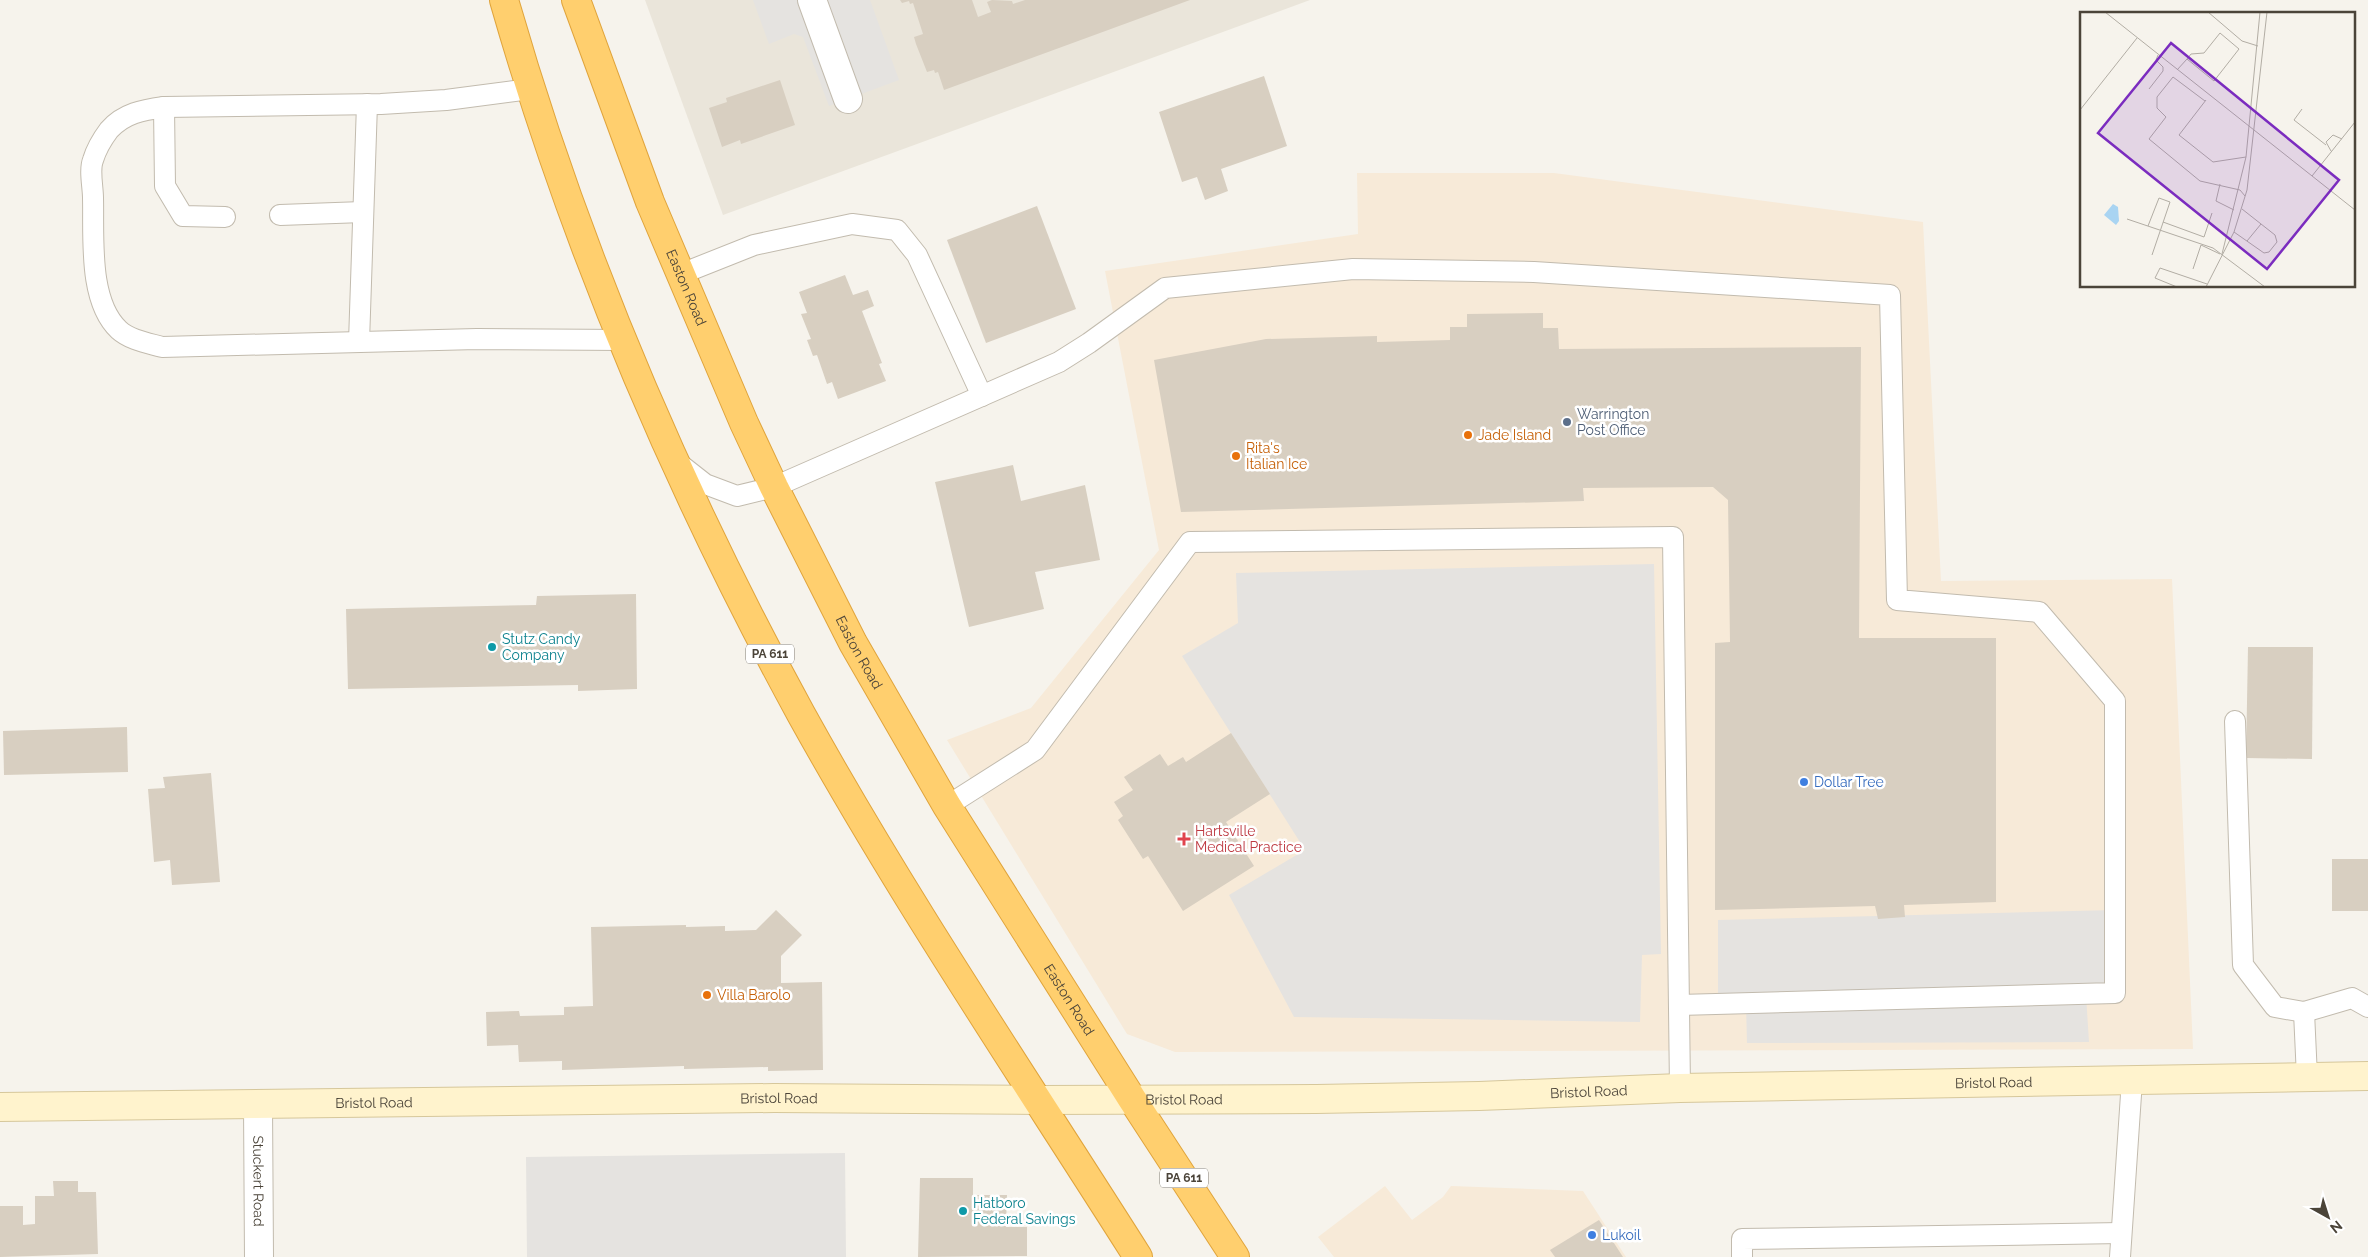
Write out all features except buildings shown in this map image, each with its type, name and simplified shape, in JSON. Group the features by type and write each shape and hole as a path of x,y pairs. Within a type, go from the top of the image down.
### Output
{"highway":[{"name":"PA 611","path":"504,0 530,90 592,265 711,541 802,714 881,850 1138,1257"},
{"name":"Easton Road","path":"576,0 650,202 681,274 774,487 853,642 948,806 1132,1099 1235,1257"}],"main road":[{"name":"Bristol Road","path":"0,1107 258,1106 774,1098 1039,1100 1479,1096 1680,1088 2368,1076"}],"street":[{"path":"812,0 848,99"},
{"name":"Stuckert Road","path":"258,1106 259,1257"}],"lane":[{"path":"530,90 446,100 367,104 164,107 134,112 118,122 109,131 92,162 95,274 103,303 112,321 120,331 139,340 162,346 477,339 624,340"},
{"path":"359,342 367,104"},
{"path":"164,107 165,186 183,216 225,217"},
{"path":"280,215 363,212"},
{"path":"681,274 754,244 852,224 898,230 917,255 982,396"},
{"path":"675,460 705,484 736,496 774,487 1059,362 1166,288 1353,269 1534,272 1890,295 1897,600 2039,612 2115,701 2115,994 1679,1005"},
{"path":"948,806 1035,750 1190,542 1673,537 1680,1088"},
{"path":"2235,721 2243,965 2276,1007 2304,1012 2352,998 2368,1007"},
{"path":"2304,1012 2307,1077"},
{"path":"2120,1257 2132,1080"},
{"path":"1742,1257 1742,1239 2121,1233"}],"shaded area":[{"path":"645,0 1310,0 723,215"},
{"path":"753,0 870,0 899,80 829,106 803,37 794,34 769,44"},
{"path":"1357,173 1554,173 1923,222 1941,581 2172,579 2193,1049 1175,1052 1127,1034 947,740 1031,708 1159,550 1105,271 1358,234"},
{"path":"1654,564 1661,954 1642,955 1640,1022 1294,1017 1229,895 1305,850 1182,656 1238,623 1236,573"},
{"path":"2115,910 2115,993 2086,995 2089,1042 1747,1043 1746,1004 1718,1004 1718,920"},
{"path":"845,1153 846,1257 527,1257 526,1157"},
{"path":"1385,1186 1412,1220 1443,1197 1451,1186 1583,1191 1626,1257 1334,1257 1318,1237"}],"place":[{"name":"Warrington Post Office","path":"1567,422"},
{"name":"Jade Island","path":"1468,435"},
{"name":"Rita's Italian Ice","path":"1236,456"},
{"name":"Stutz Candy Company","path":"492,647"},
{"name":"Dollar Tree","path":"1804,782"},
{"name":"Hartsville Medical Practice","path":"1184,839"},
{"name":"Villa Barolo","path":"707,995"},
{"name":"Hatboro Federal Savings","path":"963,1211"},
{"name":"Lukoil","path":"1592,1235"}]}
